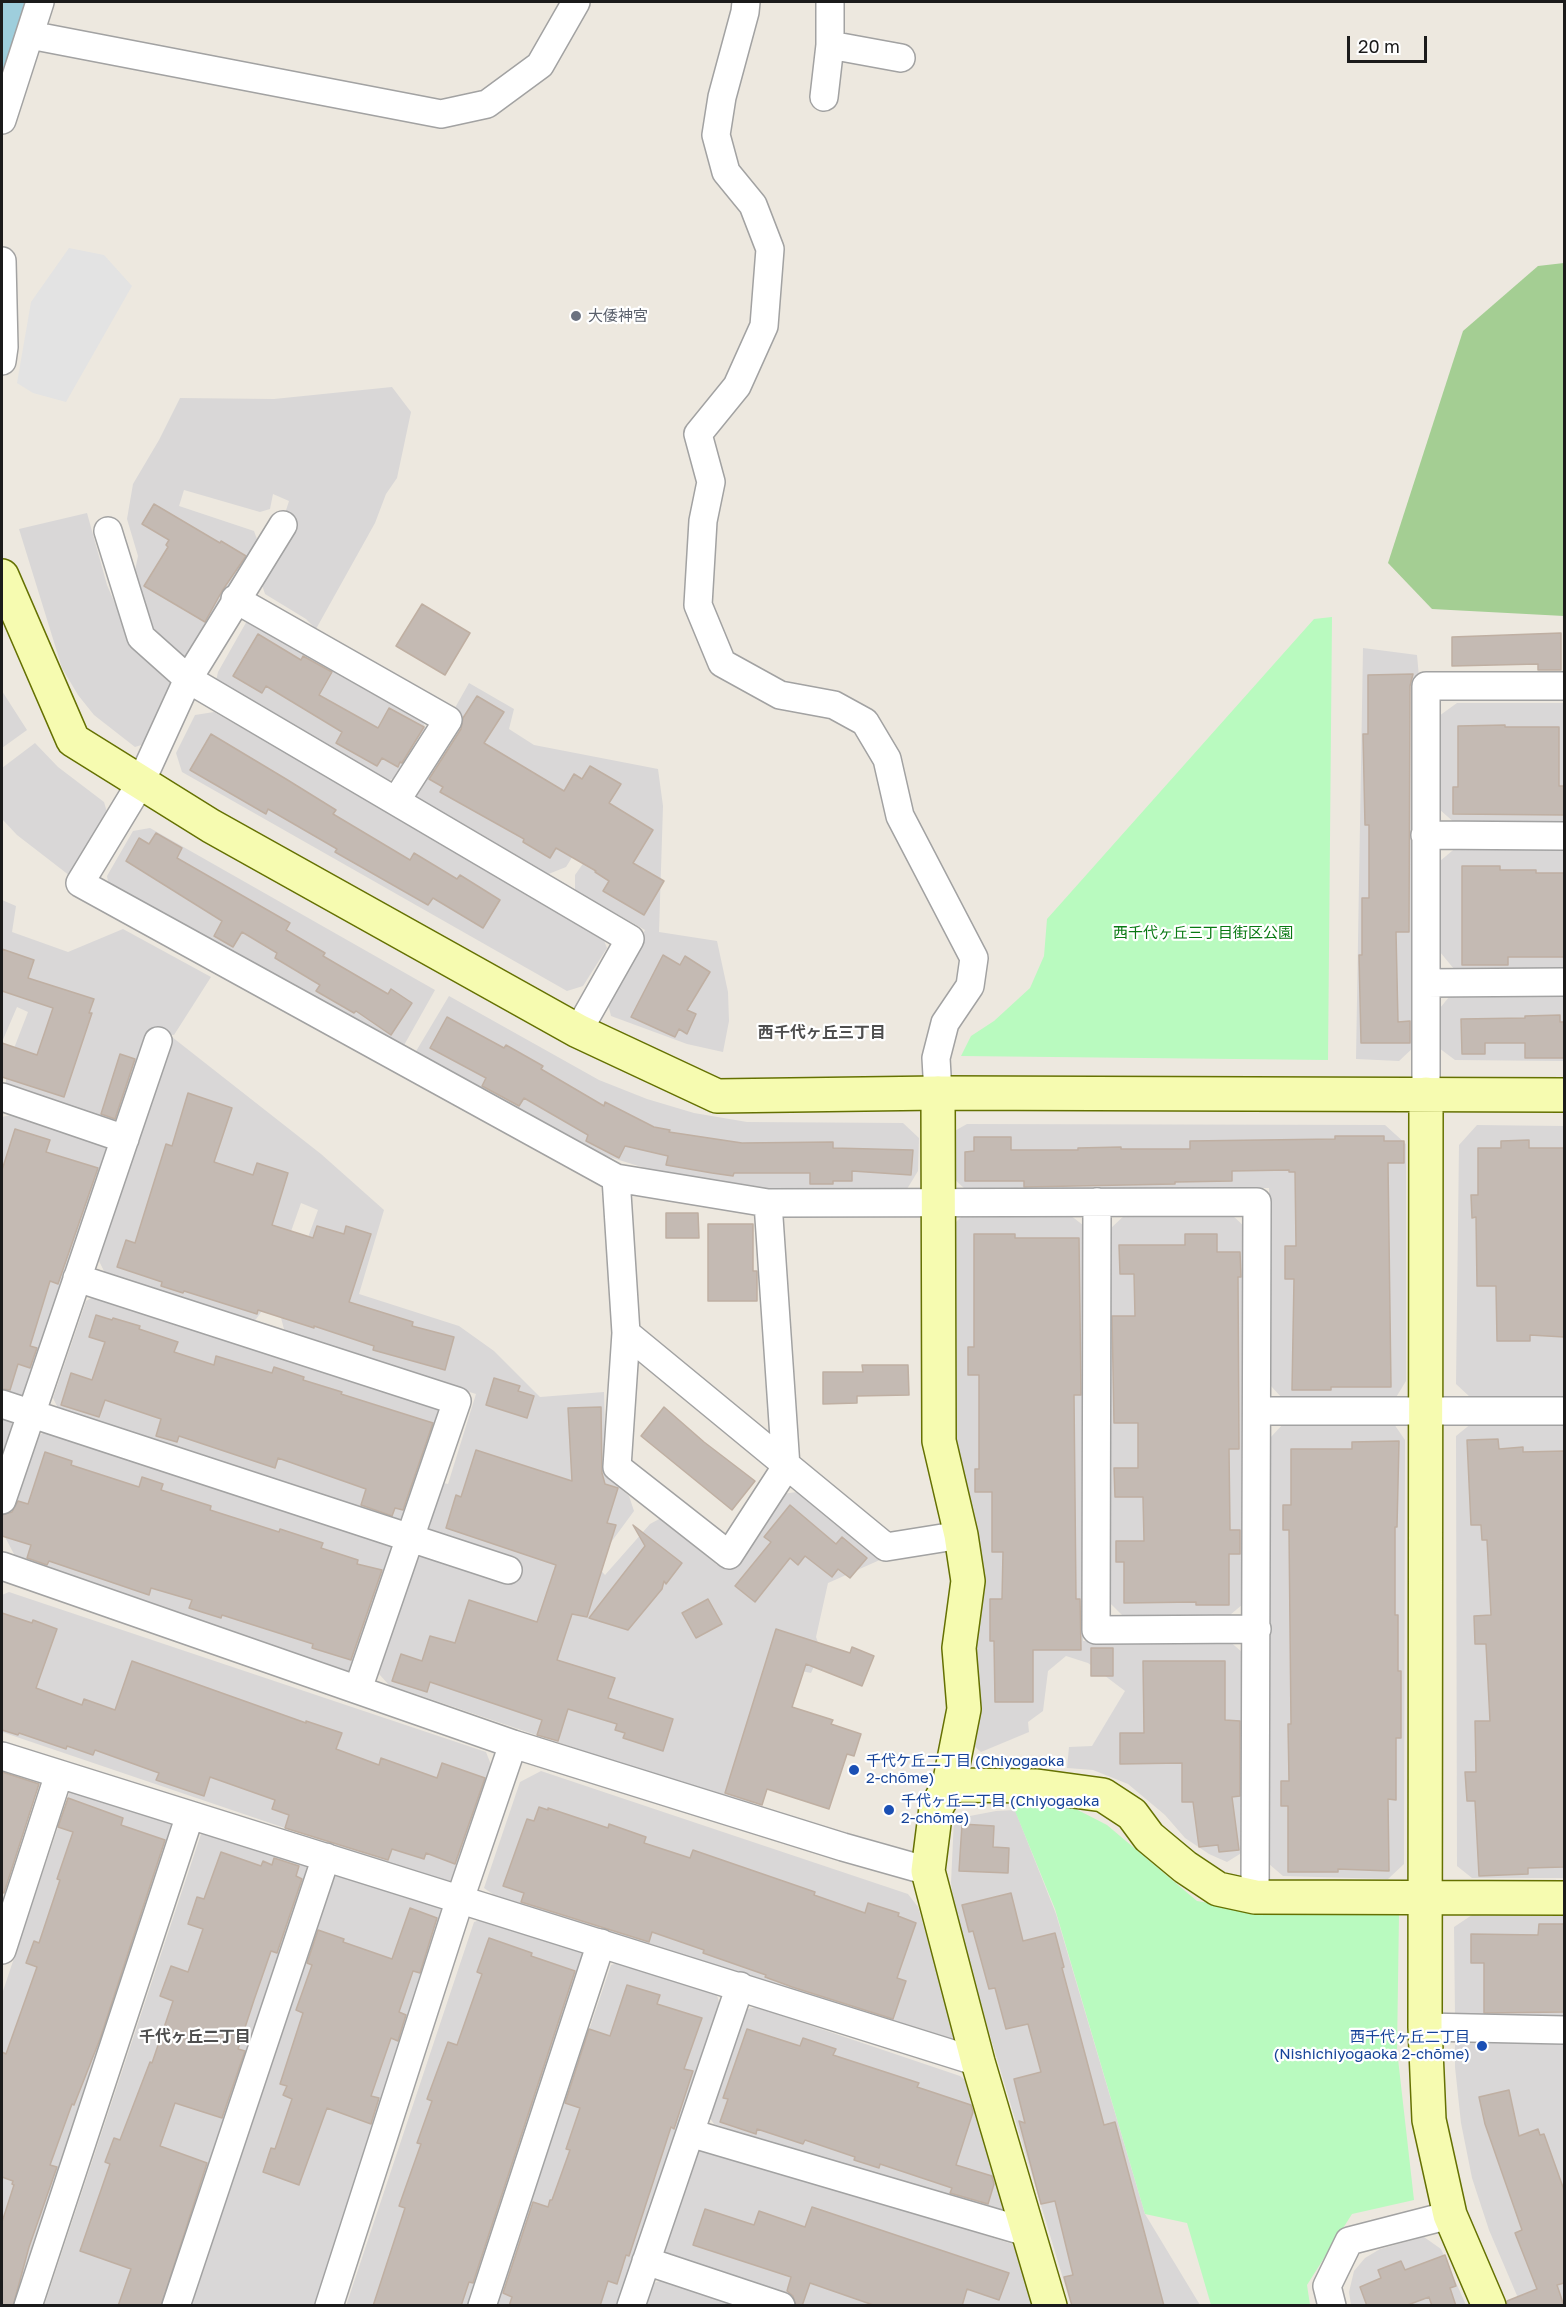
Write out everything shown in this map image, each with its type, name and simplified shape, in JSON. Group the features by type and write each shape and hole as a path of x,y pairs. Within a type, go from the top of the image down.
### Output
{"street":[{"path":"2,120 40,2"},
{"path":"30,35 203,66 441,114 487,104 540,64 576,2"},
{"path":"746,2 746,12 722,97 716,135 726,172 753,205 770,249 764,326 737,386 698,434 711,482 703,521 698,605 722,663 780,695 834,705 865,722 887,759 900,816 974,958 970,986 945,1023 936,1058 939,1202 939,1441 961,1535 968,1581 959,1648 964,1709 949,1785 936,1808 928,1871 978,2062 1050,2306"},
{"path":"824,97 830,45 830,2"},
{"path":"830,45 901,58"},
{"path":"2,261 4,347 2,361"},
{"path":"284,525 235,599 188,679 140,784 80,883 616,1178 768,1203 1257,1202 1255,1897"},
{"path":"108,531 141,638 188,679 630,939 578,1031"},
{"path":"2,576 73,740 210,826 578,1031 717,1096 938,1093 1564,1095"},
{"path":"235,599 448,720 396,801"},
{"path":"1489,2306 1450,2215 1429,2120 1425,2027 1426,686 1564,686"},
{"path":"1425,835 1564,836"},
{"path":"1425,983 1564,982"},
{"path":"2,1500 158,1041"},
{"path":"2,1097 125,1139"},
{"path":"616,1178 626,1333 617,1467 729,1555 786,1467 768,1203"},
{"path":"1097,1202 1096,1630 1257,1629"},
{"path":"77,1278 457,1401 358,1689"},
{"path":"626,1333 886,1548 961,1535"},
{"path":"2,1404 508,1570"},
{"path":"1258,1411 1564,1411"},
{"path":"2,1566 513,1744 843,1847 928,1871"},
{"path":"329,2306 460,1899 513,1744"},
{"path":"2,1756 978,2062"},
{"path":"2,1950 59,1774"},
{"path":"949,1785 1037,1786 1103,1795 1132,1814 1149,1837 1185,1867 1218,1889 1255,1897 1564,1898"},
{"path":"28,2306 190,1815"},
{"path":"176,2306 326,1857"},
{"path":"482,2306 601,1943"},
{"path":"631,2306 740,1986"},
{"path":"1425,2027 1564,2031"},
{"path":"690,2133 1030,2233"},
{"path":"1332,2306 1327,2286 1350,2241 1450,2215"},
{"path":"646,2261 781,2306"}],"shaded area":[{"path":"69,248 104,255 132,286 66,402 33,393 17,383 31,302"},
{"path":"392,387 411,412 397,478 386,494 375,523 316,629 306,619 265,594 262,585 289,501 273,494 270,509 260,512 184,490 179,506 254,531 258,542 189,668 162,640 143,613 132,585 138,556 127,519 133,484 180,398 274,399"},
{"path":"87,513 107,585 120,615 150,664 170,683 175,700 151,742 135,747 94,715 78,695 62,668 19,529"},
{"path":"248,619 418,711 426,729 399,777 386,781 215,686 218,672"},
{"path":"1363,648 1417,655 1419,677 1415,1046 1399,1061 1356,1059"},
{"path":"469,683 514,709 509,729 534,745 658,769 663,806 659,932 717,941 728,992 729,1021 723,1052 687,1044 611,1016 606,996 645,930 575,890 575,875 606,831 593,824 566,867 546,875 413,796 411,786"},
{"path":"2,691 27,730 2,748"},
{"path":"1457,703 1564,703 1564,824 1456,824 1439,809 1439,716"},
{"path":"214,712 600,931 607,948 583,986 567,991 182,772 176,753 195,715"},
{"path":"35,743 58,767 104,802 109,819 74,879 17,835 2,819 2,768"},
{"path":"150,828 435,990 403,1047 110,892 107,876 133,831"},
{"path":"1458,846 1564,846 1564,968 1454,969 1440,952 1440,861"},
{"path":"2,900 16,906 12,932 68,952 123,929 211,977 174,1035 154,1032 128,1117 112,1125 6,1088 6,1069 28,1012 17,1007 2,1042"},
{"path":"1454,991 1564,992 1564,1061 1455,1060 1439,1048 1440,1008"},
{"path":"449,996 599,1080 647,1099 694,1113 747,1122 903,1123 919,1138 918,1171 907,1189 757,1188 708,1183 648,1169 600,1154 415,1053"},
{"path":"172,1037 321,1154 384,1210 359,1294 459,1326 494,1351 540,1397 604,1392 606,1476 629,1496 634,1511 595,1564 605,1575 650,1524 661,1518 717,1565 774,1495 797,1492 882,1559 828,1583 816,1637 821,1651 811,1673 801,1671 759,1800 745,1806 389,1685 379,1674 416,1558 429,1554 513,1583 518,1564 434,1535 428,1526 443,1483 448,1484 476,1394 285,1333 280,1314 318,1210 301,1203 264,1308 254,1322 105,1273 99,1261"},
{"path":"16,1114 108,1145 112,1155 32,1391 21,1396 2,1389 2,1117"},
{"path":"967,1124 1385,1125 1406,1144 1406,1381 1395,1399 1283,1399 1270,1385 1269,1188 965,1189 951,1176 951,1133"},
{"path":"1477,1125 1564,1126 1564,1399 1470,1397 1456,1384 1459,1145"},
{"path":"965,1213 1070,1215 1088,1229 1083,1641 1227,1639 1243,1653 1243,1852 1227,1862 1209,1854 1185,1838 1165,1815 1128,1784 1093,1770 1067,1768 1069,1747 1092,1746 1125,1691 1088,1663 1066,1656 1048,1671 1043,1711 1028,1722 1029,1732 981,1752 974,1746 974,1655 985,1578 950,1439 951,1227"},
{"path":"1127,1213 1232,1215 1246,1228 1243,1604 1230,1615 1123,1616 1108,1601 1110,1229"},
{"path":"98,1294 436,1406 444,1416 410,1518 400,1523 58,1408 53,1398 86,1301"},
{"path":"2,1413 14,1417 19,1429 2,1481"},
{"path":"1284,1423 1394,1424 1405,1440 1404,1864 1388,1879 1283,1876 1269,1864 1270,1438"},
{"path":"1472,1423 1564,1423 1564,1878 1472,1878 1457,1866 1456,1436"},
{"path":"51,1429 394,1544 351,1672 16,1558 5,1537 39,1435"},
{"path":"9,1592 486,1752 496,1777 462,1877 447,1883 2,1732 2,1595"},
{"path":"541,1771 908,1894 918,1907 959,2047 501,1900 484,1888 520,1782"},
{"path":"71,1788 178,1814 20,2305 2,2306 2,1994"},
{"path":"1015,1810 1056,1914 1145,2214 1200,2305 1071,2305 988,2029 954,1906 951,1883 954,1819"},
{"path":"203,1828 305,1858 314,1873 168,2305 44,2306"},
{"path":"335,1871 444,1902 448,1913 318,2305 191,2306"},
{"path":"1472,1915 1564,1916 1564,2017 1455,2015 1454,1927"},
{"path":"486,1918 583,1950 588,1961 472,2305 346,2306 474,1922"},
{"path":"621,1962 717,1995 720,2006 620,2305 496,2306 611,1965"},
{"path":"756,2007 960,2076 968,2082 1010,2215 1004,2220 714,2124 707,2114 741,2011"},
{"path":"1455,2038 1552,2038 1564,2044 1564,2305 1521,2305 1489,2230 1472,2178 1461,2123 1455,2067"},
{"path":"704,2144 1012,2244 1022,2258 1036,2305 803,2305 666,2261 659,2250 695,2148"},
{"path":"1424,2237 1441,2249 1466,2305 1351,2305 1349,2292 1354,2271 1365,2258 1380,2249"},
{"path":"662,2280 739,2306 642,2306 649,2285"}],"green space":[{"path":"1564,263 1564,616 1432,609 1388,563 1463,331 1538,266"},
{"name":"西千代ヶ丘三丁目街区公園","path":"1332,617 1328,1060 961,1056 971,1036 994,1021 1030,988 1044,956 1047,919 1314,619"},
{"path":"1011,1801 1070,1806 1107,1825 1197,1901 1233,1907 1399,1914 1397,2050 1414,2200 1352,2214 1307,2285 1310,2305 1211,2305 1187,2223 1145,2214 1055,1909"}],"water":[{"path":"2,2 31,2 2,84"}],"building":[{"path":"154,504 246,556 222,591 205,622 144,586 168,547 166,545 169,540 142,524"},
{"path":"422,604 470,633 445,675 396,646"},
{"path":"1561,633 1561,670 1538,670 1538,664 1452,666 1452,637"},
{"path":"258,634 301,660 303,656 332,672 319,695 378,728 389,708 424,727 402,763 400,762 398,767 382,758 377,766 336,743 342,732 266,686 262,693 233,676"},
{"path":"1413,674 1410,686 1409,932 1396,932 1398,1022 1410,1021 1410,1043 1361,1043 1359,955 1362,955 1362,898 1369,898 1369,825 1365,825 1363,734 1368,734 1368,675"},
{"path":"477,696 504,712 484,743 564,791 574,774 582,779 590,766 621,784 609,803 653,830 633,863 664,881 644,915 603,891 609,881 596,871 556,848 550,858 523,842 524,839 440,792 443,787 429,779 461,729 463,718"},
{"path":"1505,725 1505,727 1559,727 1559,786 1564,786 1564,815 1453,814 1453,787 1458,787 1458,726"},
{"path":"211,734 336,810 333,814 410,860 414,853 457,879 460,875 500,900 483,928 433,898 428,905 335,852 337,849 268,809 266,814 190,770"},
{"path":"156,833 182,848 177,858 290,923 286,930 325,953 323,956 388,994 391,989 412,1003 391,1035 356,1011 354,1013 316,991 320,985 275,958 277,953 242,932 233,947 214,936 222,921 126,861 139,838 149,844"},
{"path":"1462,866 1500,866 1500,870 1564,873 1564,957 1508,957 1508,965 1462,965"},
{"path":"2,949 34,960 28,978 94,999 89,1013 92,1013 64,1097 2,1077 2,1043 37,1055 53,1008 2,991"},
{"path":"663,955 680,965 685,956 710,972 687,1010 696,1014 687,1034 679,1029 675,1037 631,1017"},
{"path":"1560,1015 1560,1022 1564,1022 1564,1058 1525,1058 1525,1043 1485,1043 1485,1054 1462,1054 1461,1019"},
{"path":"447,1017 504,1048 506,1045 543,1066 541,1069 604,1106 605,1102 654,1127 670,1130 669,1132 742,1143 833,1142 833,1148 913,1150 911,1175 852,1171 852,1181 810,1184 810,1173 734,1173 733,1176 712,1173 666,1165 668,1156 625,1146 619,1158 586,1141 588,1135 524,1098 519,1106 482,1086 486,1078 430,1048"},
{"path":"120,1054 135,1059 115,1119 101,1114"},
{"path":"188,1093 232,1108 214,1162 253,1175 257,1163 288,1173 272,1225 313,1238 317,1226 344,1234 346,1226 371,1234 349,1302 413,1322 412,1326 454,1337 445,1370 373,1350 374,1346 314,1326 314,1328 258,1310 257,1314 184,1291 183,1293 161,1286 162,1282 117,1267 126,1240 135,1243 166,1144 172,1146"},
{"path":"15,1129 50,1140 46,1152 98,1168 58,1284 50,1281 30,1346 37,1348 30,1368 18,1364 10,1390 2,1389 2,1170"},
{"path":"1335,1136 1384,1136 1384,1141 1404,1141 1404,1163 1388,1163 1391,1387 1331,1387 1331,1390 1292,1390 1294,1279 1285,1279 1285,1246 1296,1246 1295,1172 1289,1172 1289,1170 1232,1171 1232,1181 1175,1182 1175,1184 1024,1187 1024,1181 965,1181 965,1152 974,1151 974,1137 1011,1137 1011,1150 1078,1150 1078,1148 1121,1147 1121,1149 1190,1149 1190,1141 1335,1139"},
{"path":"1529,1140 1529,1148 1564,1148 1564,1337 1530,1335 1530,1341 1497,1341 1496,1286 1477,1286 1476,1217 1472,1218 1471,1195 1478,1195 1478,1148 1501,1148 1501,1141"},
{"path":"666,1213 698,1213 699,1238 666,1238"},
{"path":"708,1224 753,1224 753,1271 757,1271 757,1301 708,1301"},
{"path":"974,1234 1015,1234 1015,1238 1079,1238 1081,1395 1074,1395 1076,1599 1080,1599 1081,1650 1033,1650 1033,1702 995,1702 994,1641 990,1641 990,1599 1002,1599 1003,1552 992,1552 992,1492 975,1492 975,1469 979,1469 979,1375 968,1375 968,1347 974,1347"},
{"path":"1185,1234 1217,1234 1217,1252 1240,1252 1241,1277 1238,1277 1239,1449 1229,1449 1230,1530 1240,1530 1240,1554 1229,1554 1229,1605 1196,1605 1196,1602 1124,1603 1124,1562 1116,1562 1116,1541 1144,1541 1143,1497 1115,1497 1114,1468 1138,1468 1138,1423 1114,1423 1112,1316 1135,1316 1134,1274 1120,1274 1119,1245 1185,1245"},
{"path":"96,1315 140,1326 139,1329 178,1342 174,1352 214,1365 216,1356 272,1373 274,1367 304,1377 303,1380 342,1392 341,1394 433,1423 403,1510 395,1508 392,1516 361,1505 366,1489 278,1458 275,1468 179,1436 177,1442 156,1436 161,1419 105,1400 99,1417 61,1405 71,1373 92,1380 105,1342 89,1337"},
{"path":"862,1365 908,1365 909,1395 857,1396 857,1403 823,1404 823,1372 863,1372"},
{"path":"494,1378 520,1386 518,1391 534,1396 527,1418 486,1405"},
{"path":"601,1407 602,1473 605,1484 618,1488 607,1523 616,1525 587,1617 572,1614 557,1660 615,1678 608,1698 673,1719 663,1751 623,1738 625,1733 615,1730 617,1724 568,1709 558,1741 537,1735 542,1720 430,1682 427,1692 392,1681 401,1654 422,1661 430,1636 455,1643 469,1600 537,1622 556,1565 446,1528 456,1495 461,1497 476,1450 572,1481 568,1408"},
{"path":"664,1407 704,1442 755,1481 732,1510 641,1436"},
{"path":"1498,1439 1499,1449 1523,1447 1523,1452 1564,1451 1564,1867 1528,1868 1528,1874 1479,1876 1475,1801 1467,1801 1465,1772 1476,1772 1475,1721 1490,1721 1486,1644 1475,1644 1474,1616 1491,1615 1487,1540 1482,1540 1481,1525 1471,1525 1467,1440"},
{"path":"1399,1441 1397,1527 1395,1527 1395,1615 1398,1615 1398,1671 1401,1671 1401,1738 1396,1738 1396,1800 1388,1799 1389,1871 1338,1869 1338,1872 1288,1872 1288,1806 1281,1806 1281,1781 1289,1781 1288,1724 1291,1724 1289,1530 1283,1530 1283,1505 1291,1505 1291,1449 1352,1449 1352,1442"},
{"path":"45,1452 72,1461 71,1465 139,1487 142,1477 163,1484 161,1490 211,1506 210,1510 323,1543 321,1548 358,1560 357,1564 382,1570 351,1660 312,1648 313,1644 222,1615 221,1618 189,1608 192,1600 151,1588 149,1595 49,1561 47,1565 27,1558 31,1545 2,1536 2,1515 12,1512 18,1501 28,1504"},
{"path":"790,1505 836,1544 842,1537 867,1558 850,1578 838,1569 832,1577 805,1556 798,1565 790,1558 755,1602 735,1586 771,1542 764,1537"},
{"path":"633,1525 682,1563 666,1584 664,1581 662,1589 628,1630 589,1618 645,1546"},
{"path":"708,1599 722,1624 696,1638 682,1613"},
{"path":"2,1613 32,1623 33,1620 57,1629 36,1688 82,1705 84,1699 115,1710 132,1661 306,1723 306,1721 342,1733 336,1749 379,1765 381,1758 437,1778 442,1763 485,1778 455,1864 426,1853 424,1859 392,1849 388,1860 285,1828 289,1815 272,1809 275,1800 210,1777 204,1796 156,1780 159,1773 95,1750 93,1755 2,1730"},
{"path":"776,1629 850,1653 852,1647 874,1656 862,1686 806,1664 792,1707 833,1720 831,1724 861,1734 854,1756 847,1754 829,1809 767,1789 762,1805 725,1793"},
{"path":"1091,1648 1113,1648 1113,1676 1091,1676"},
{"path":"1143,1661 1225,1661 1225,1720 1240,1721 1240,1796 1232,1797 1239,1850 1219,1852 1218,1845 1199,1847 1193,1802 1182,1802 1182,1763 1120,1764 1120,1733 1144,1733"},
{"path":"2,1772 39,1784 4,1893 2,1892"},
{"path":"68,1798 123,1818 121,1825 165,1840 100,2039 74,2105 72,2104 50,2165 57,2167 29,2247 13,2306 2,2306 2,2222 14,2185 13,2181 2,2177 2,2052 6,2054 37,1967 26,1963 34,1941 39,1943 73,1832 58,1827"},
{"path":"539,1807 608,1828 609,1824 646,1837 644,1843 690,1858 693,1850 815,1892 814,1895 865,1913 868,1903 899,1913 898,1916 916,1923 897,1978 906,1981 893,2019 792,1987 765,1977 766,1975 703,1953 704,1950 652,1932 649,1942 521,1902 524,1893 503,1886 527,1819 534,1821"},
{"path":"962,1824 994,1826 993,1847 1009,1848 1008,1873 959,1871"},
{"path":"221,1852 261,1866 263,1861 272,1865 274,1858 299,1866 296,1876 302,1879 277,1953 271,1951 254,2000 238,2049 245,2051 222,2118 175,2103 160,2146 207,2163 161,2306 118,2306 131,2269 80,2251 110,2164 105,2162 114,2138 120,2140 150,2062 152,2063 173,2001 160,1996 171,1966 188,1972 203,1929 188,1924 197,1897 204,1899"},
{"path":"1011,1893 1023,1941 1055,1933 1064,1967 1062,1968 1104,2125 1115,2122 1164,2306 1072,2306 1064,2277 1073,2275 1055,2201 1041,2204 1019,2121 1025,2123 1014,2079 1041,2072 1028,2024 1006,2029 995,1988 989,1989 973,1931 969,1932 962,1905"},
{"path":"410,1908 437,1918 420,1973 413,1971 399,2012 406,2015 398,2041 391,2038 371,2096 379,2098 371,2124 327,2108 299,2185 263,2172 271,2148 275,2149 292,2099 283,2095 287,2086 280,2084 303,2013 296,2010 312,1965 307,1963 318,1930 344,1939 343,1942 392,1959"},
{"path":"1539,1924 1564,1924 1564,2012 1484,2013 1484,1963 1471,1963 1471,1934 1538,1935"},
{"path":"489,1938 575,1971 473,2283 469,2282 461,2306 373,2306 405,2208 399,2206 421,2144 417,2143 432,2101 427,2099 448,2042 457,2045 482,1974 477,1972"},
{"path":"627,1985 660,1995 657,2004 702,2018 684,2069 693,2071 674,2129 671,2127 629,2256 626,2255 617,2284 608,2281 600,2306 509,2306 512,2297 503,2293 533,2202 548,2207 570,2150 566,2149 580,2108 565,2103 589,2029 610,2036"},
{"path":"747,2029 800,2046 803,2038 836,2049 833,2055 919,2083 917,2087 971,2105 973,2112 956,2165 992,2176 994,2184 988,2204 950,2193 952,2188 880,2164 879,2168 854,2160 855,2157 805,2140 803,2144 757,2129 756,2134 720,2122 728,2099 723,2098"},
{"path":"1509,2090 1519,2136 1538,2129 1540,2135 1544,2134 1564,2190 1564,2283 1557,2285 1564,2306 1507,2306 1507,2301 1537,2289 1515,2233 1522,2230 1485,2124 1479,2097"},
{"path":"812,2207 1009,2273 999,2300 967,2289 962,2306 876,2306 810,2283 802,2306 796,2306 793,2296 787,2291 791,2277 693,2245 705,2209 754,2225 759,2211 805,2227"},
{"path":"1445,2255 1456,2286 1450,2288 1456,2306 1432,2306 1429,2297 1405,2306 1367,2306 1360,2287 1381,2278 1378,2270 1401,2261 1405,2270"}],"place":[{"name":"大倭神宮","path":"576,316"},
{"name":"千代ケ丘二丁目 (Chiyogaoka 2-chōme)","path":"854,1770"},
{"name":"千代ヶ丘二丁目 (Chiyogaoka 2-chōme)","path":"889,1810"},
{"name":"西千代ヶ丘二丁目 (Nishichiyogaoka 2-chōme)","path":"1482,2046"}],"district":[{"name":"西千代ヶ丘三丁目","path":"822,1033"},
{"name":"千代ヶ丘二丁目","path":"195,2037"}]}
